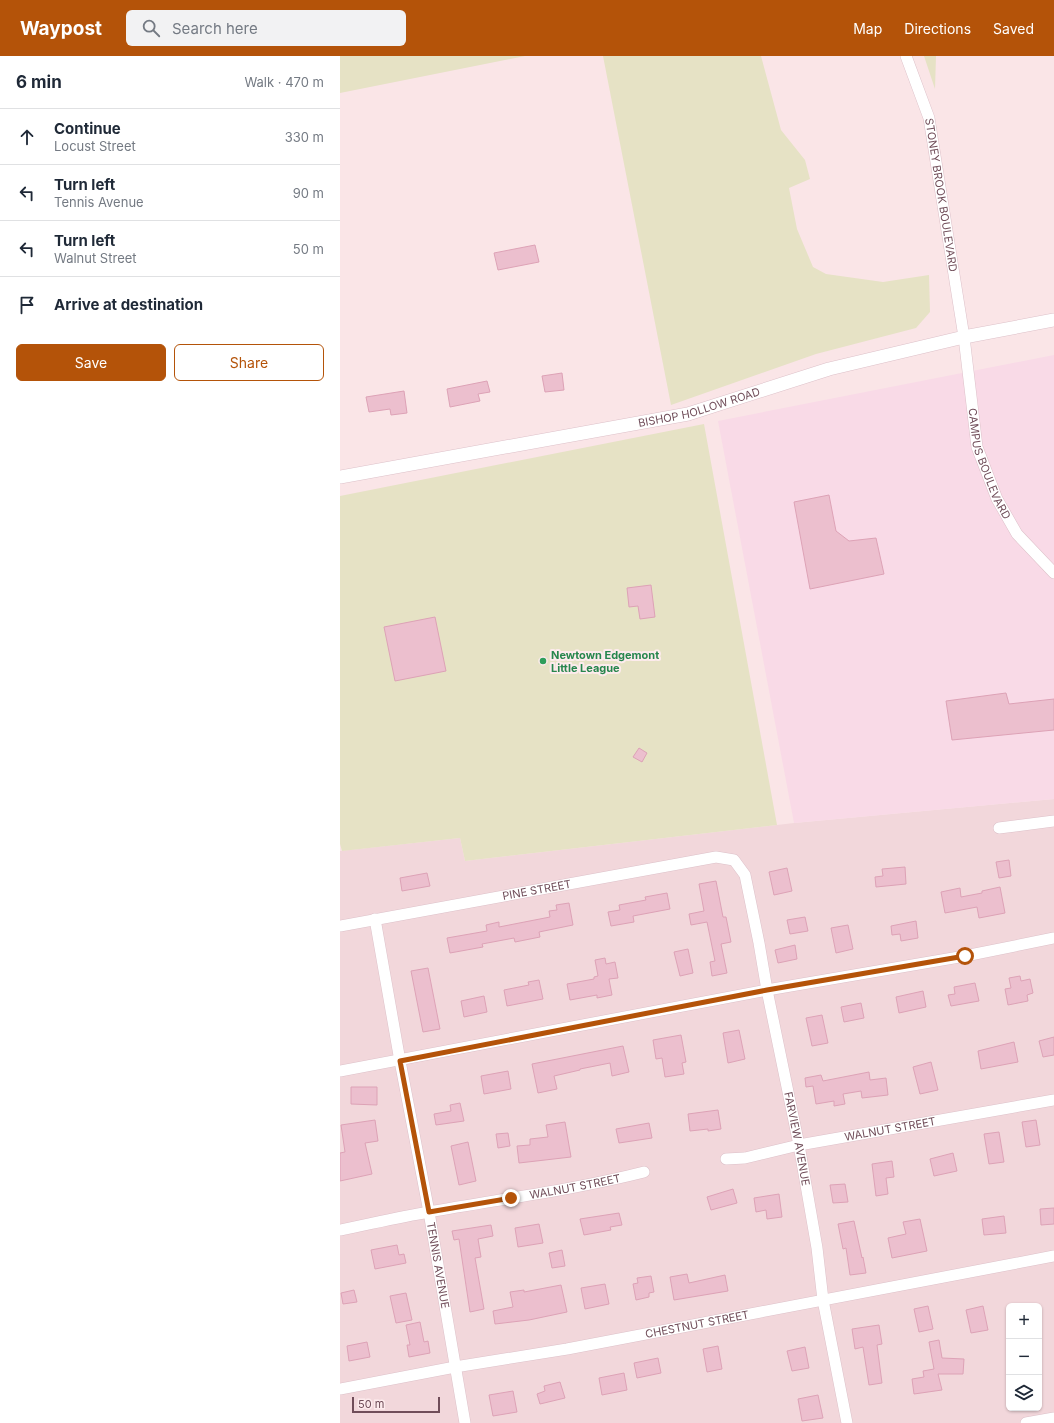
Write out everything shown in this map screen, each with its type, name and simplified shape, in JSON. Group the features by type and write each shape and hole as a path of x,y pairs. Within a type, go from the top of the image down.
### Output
{"street":[{"name":"STONEY BROOK BOULEVARD","path":"906,56 929,118 964,337"},
{"name":"BISHOP HOLLOW ROAD","path":"340,477 688,414 829,369 964,337 1054,320"},
{"name":"CAMPUS BOULEVARD","path":"964,337 977,447 997,499 1017,534 1054,573"},
{"path":"999,828 1054,821"},
{"name":"PINE STREET","path":"340,926 716,857 734,860"},
{"name":"FARVIEW AVENUE","path":"734,860 745,875 759,943 767,990 799,1145 817,1248 823,1300 847,1423"},
{"name":"TENNIS AVENUE","path":"374,919 429,1212 465,1423"},
{"path":"340,1071 400,1061 767,990 965,956 1054,938"},
{"name":"WALNUT STREET","path":"726,1159 745,1158 799,1145 1054,1100"},
{"name":"WALNUT STREET","path":"340,1230 429,1212 624,1178 644,1172"},
{"name":"CHESTNUT STREET","path":"340,1389 455,1367 567,1349 1054,1256"},
{"path":"1026,1423 1054,1418"}],"shaded area":[{"path":"340,56 525,56 340,93"},
{"path":"603,56 761,56 781,130 805,160 810,179 789,188 797,229 813,267 826,274 883,282 929,275 930,312 916,328 816,354 671,405"},
{"path":"924,56 936,56 935,89"},
{"path":"1054,355 1054,799 794,823 718,421"},
{"name":"Newtown Edgemont Little League","path":"704,424 777,825 465,861 460,838 342,851 340,844 340,496"},
{"path":"1054,799 1054,1423 340,1423 340,851 460,838 465,861 794,823"}],"building":[{"path":"535,245 539,262 498,270 494,253"},
{"path":"562,373 564,390 545,392 542,376"},
{"path":"487,381 490,392 478,394 480,401 450,407 447,389"},
{"path":"404,391 407,413 391,415 390,409 369,412 366,397"},
{"path":"829,495 836,531 849,541 876,538 884,574 810,589 794,502"},
{"path":"651,585 655,617 640,619 638,606 629,607 627,588"},
{"path":"435,617 446,671 395,681 384,627"},
{"path":"1006,693 1009,704 1054,699 1054,730 952,740 946,701"},
{"path":"639,748 647,753 642,762 633,757"},
{"path":"1009,860 1011,876 999,878 996,862"},
{"path":"905,867 906,884 876,887 875,877 883,876 882,869"},
{"path":"787,868 792,891 774,895 769,872"},
{"path":"427,873 430,886 402,891 400,878"},
{"path":"716,881 723,917 726,917 731,942 721,944 727,973 712,976 710,962 715,961 707,922 691,925 689,914 704,911 699,884"},
{"path":"1000,887 1005,913 979,918 977,907 945,913 941,892 960,888 961,897 982,893 982,891"},
{"path":"667,893 670,909 633,916 634,922 611,926 608,912 620,910 619,905 646,900 645,897"},
{"path":"569,903 573,925 539,932 540,937 515,942 514,938 482,944 483,947 450,953 447,938 487,931 486,925 499,922 499,927 550,917 549,911 557,910 556,905"},
{"path":"805,917 808,931 790,934 787,920"},
{"path":"916,921 918,938 901,941 900,934 892,935 891,926"},
{"path":"848,925 853,949 836,953 831,928"},
{"path":"795,945 797,959 778,963 775,950"},
{"path":"688,949 693,973 680,976 674,952"},
{"path":"605,958 606,964 615,962 618,978 609,979 612,995 597,998 597,995 570,1000 567,984 594,979 594,977 598,976 595,960"},
{"path":"428,968 440,1029 423,1032 411,971"},
{"path":"1020,976 1021,981 1030,979 1033,993 1027,995 1028,1001 1008,1005 1005,989 1011,988 1009,978"},
{"path":"539,980 543,999 507,1006 504,990 529,985 528,982"},
{"path":"975,983 979,1001 951,1006 948,995 955,994 954,987"},
{"path":"923,991 926,1007 899,1013 896,997"},
{"path":"484,996 487,1012 464,1017 461,1001"},
{"path":"861,1003 864,1018 844,1022 841,1007"},
{"path":"822,1015 828,1043 812,1046 806,1018"},
{"path":"739,1030 745,1059 728,1063 723,1033"},
{"path":"681,1035 686,1062 682,1063 684,1074 665,1077 662,1058 656,1059 653,1040"},
{"path":"1054,1037 1054,1055 1043,1057 1039,1041"},
{"path":"1014,1042 1018,1062 981,1069 978,1051"},
{"path":"623,1046 629,1072 612,1076 610,1063 580,1069 554,1076 557,1089 538,1093 532,1064"},
{"path":"931,1062 938,1090 920,1094 913,1067"},
{"path":"508,1071 511,1089 484,1094 481,1076"},
{"path":"869,1072 870,1080 886,1078 888,1095 862,1098 861,1091 843,1094 845,1104 834,1106 834,1101 816,1104 813,1086 806,1087 805,1078 821,1075 823,1081"},
{"path":"351,1087 377,1087 377,1105 351,1104"},
{"path":"460,1103 464,1121 436,1125 434,1114 451,1111 450,1105"},
{"path":"718,1110 721,1129 690,1131 688,1114"},
{"path":"375,1120 378,1141 365,1143 372,1174 340,1181 340,1153 345,1152 341,1125"},
{"path":"1036,1120 1040,1145 1026,1147 1022,1122"},
{"path":"565,1122 571,1157 519,1163 517,1146 530,1145 530,1139 548,1137 546,1125"},
{"path":"649,1123 652,1138 619,1143 616,1129"},
{"path":"999,1132 1004,1162 989,1164 984,1134"},
{"path":"508,1133 510,1146 498,1148 496,1134"},
{"path":"468,1142 476,1181 459,1185 451,1146"},
{"path":"953,1153 957,1171 934,1176 930,1159"},
{"path":"892,1161 894,1177 886,1178 888,1194 876,1196 872,1164"},
{"path":"845,1184 848,1202 833,1203 830,1185"},
{"path":"733,1189 737,1203 711,1210 707,1197"},
{"path":"779,1194 782,1217 767,1219 766,1210 756,1212 754,1198"},
{"path":"1054,1208 1054,1224 1041,1225 1040,1209"},
{"path":"619,1213 622,1225 610,1227 611,1230 584,1235 580,1219"},
{"path":"1004,1216 1006,1233 984,1235 982,1219"},
{"path":"920,1219 927,1251 892,1258 888,1238 906,1234 903,1222"},
{"path":"854,1221 866,1273 850,1275 846,1248 843,1249 838,1224"},
{"path":"539,1224 543,1243 518,1247 515,1228"},
{"path":"491,1225 493,1236 478,1239 481,1257 475,1258 484,1309 470,1312 459,1239 454,1240 452,1231"},
{"path":"397,1245 399,1255 404,1254 406,1263 375,1269 371,1250"},
{"path":"562,1250 565,1266 552,1268 549,1253"},
{"path":"687,1274 689,1283 725,1275 728,1291 674,1300 670,1277"},
{"path":"651,1276 654,1292 649,1293 649,1297 636,1300 633,1284 638,1283 637,1278"},
{"path":"605,1284 609,1304 585,1309 581,1288"},
{"path":"561,1285 567,1312 529,1320 495,1324 493,1311 513,1307 510,1292 524,1290 524,1292"},
{"path":"354,1290 357,1302 343,1304 341,1293"},
{"path":"406,1293 412,1320 396,1323 390,1296"},
{"path":"928,1306 933,1329 919,1332 914,1309"},
{"path":"983,1306 988,1330 971,1333 966,1310"},
{"path":"420,1322 424,1342 428,1341 430,1353 409,1357 407,1345 410,1345 406,1325"},
{"path":"879,1325 882,1344 877,1345 882,1383 869,1385 863,1347 855,1349 852,1329"},
{"path":"939,1340 942,1358 964,1359 963,1374 938,1374 942,1390 914,1394 912,1379 924,1377 923,1371 934,1369 929,1342"},
{"path":"367,1342 370,1357 349,1361 347,1346"},
{"path":"718,1346 722,1369 707,1372 703,1349"},
{"path":"805,1347 809,1368 792,1371 787,1351"},
{"path":"658,1358 661,1373 637,1378 634,1363"},
{"path":"624,1373 627,1390 602,1395 599,1378"},
{"path":"560,1382 565,1398 540,1404 537,1394 545,1391 544,1386"},
{"path":"513,1391 517,1412 493,1416 489,1395"},
{"path":"818,1395 823,1418 802,1421 798,1399"}],"place":[{"name":"Newtown Edgemont Little League","path":"543,661"}],"route":[{"path":"511,1198 429,1212 400,1061 767,990 965,956"}]}
